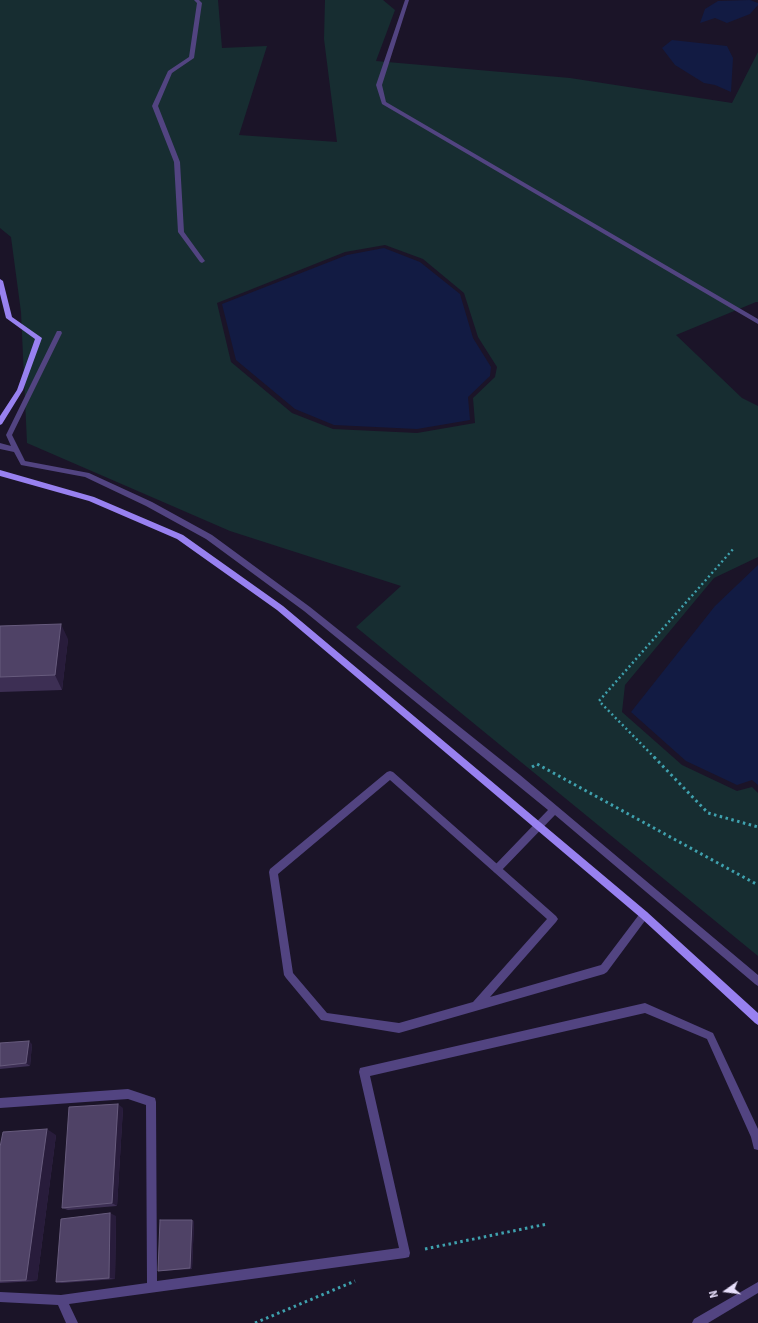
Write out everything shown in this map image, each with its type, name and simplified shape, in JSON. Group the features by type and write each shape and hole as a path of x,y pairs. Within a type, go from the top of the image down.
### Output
{"street":[{"path":"196,0 200,3 191,58 170,72 155,106 177,162 182,232 202,261"},
{"path":"407,0 379,85 384,103 758,322"},
{"path":"0,281 9,318 39,338 20,390 0,422"},
{"path":"59,333 9,435 23,463 86,475 149,504 209,537 307,609 517,778 758,981"},
{"path":"0,446 16,450"},
{"path":"0,473 91,499 180,537 280,608 644,915 758,1020"},
{"path":"476,1006 553,919 390,775 273,872 289,975 324,1017 399,1028 476,1006 604,969 644,915"},
{"path":"497,869 554,810"},
{"path":"0,1297 61,1300 405,1253 364,1072 645,1008 710,1036 756,1136 758,1145"},
{"path":"0,1103 128,1094 150,1102 152,1287"},
{"path":"698,1323 758,1287"},
{"path":"61,1300 72,1323"}],"path":[{"path":"734,548 599,701 708,812 758,827"},
{"path":"517,778 537,764 758,885"}],"green space":[{"path":"0,0 218,0 222,48 267,46 239,135 337,142 324,39 325,0 383,0 395,10 376,61 570,78 732,103 758,52 758,302 676,335 742,398 758,406 758,557 714,578 625,685 622,712 682,765 737,791 752,787 758,793 758,956 356,627 401,586 230,531 27,443 21,312 11,237 0,228","holes":["385,245 423,259 464,293 478,337 497,367 495,377 473,398 475,423 417,433 333,429 292,413 231,362 217,303 345,252"]}],"water":[{"path":"750,0 758,3 758,5 750,14 727,23 715,18 700,23 705,9 718,1"},
{"path":"672,40 727,46 733,58 731,92 715,85 704,83 675,65 662,48"},
{"path":"384,248 420,262 460,294 473,338 491,367 490,376 468,397 470,420 417,429 334,425 295,409 236,360 222,304 347,255"},
{"path":"758,565 758,785 752,780 737,785 686,761 631,712 715,606"}],"building":[{"path":"61,624 55,675 0,677 0,626"},
{"path":"29,1041 26,1063 0,1066 0,1043"},
{"path":"118,1104 112,1203 62,1208 69,1107"},
{"path":"47,1129 26,1280 0,1281 0,1147 3,1132"},
{"path":"110,1213 109,1278 56,1282 61,1219"},
{"path":"160,1220 192,1220 190,1268 158,1271"}]}
